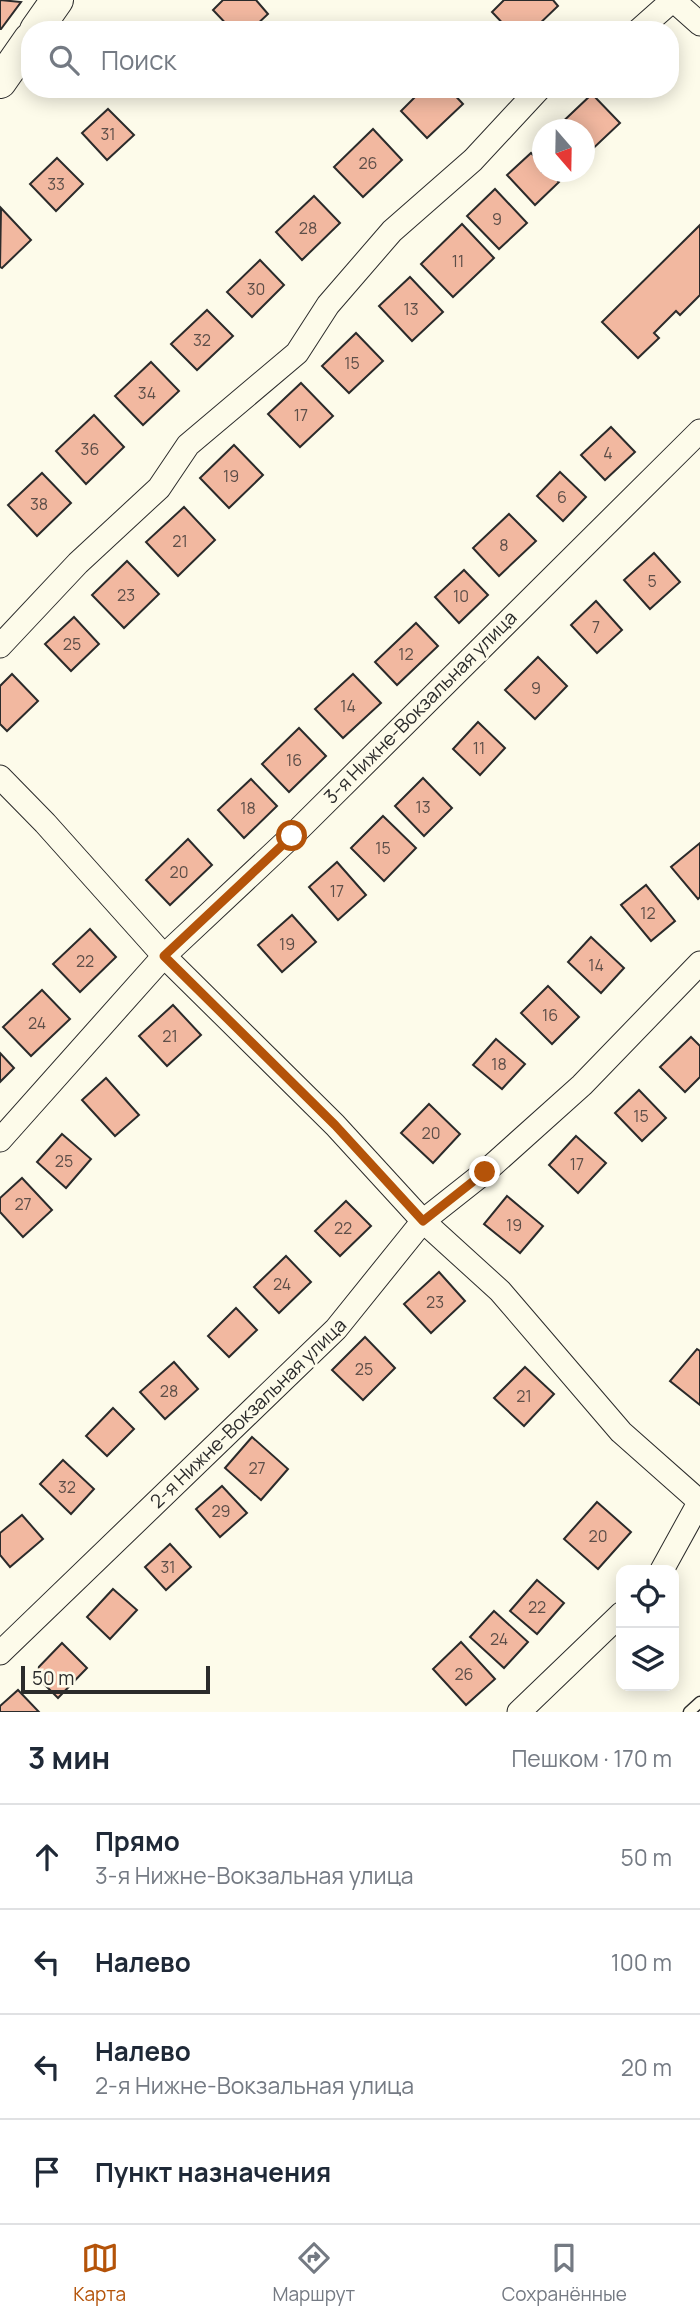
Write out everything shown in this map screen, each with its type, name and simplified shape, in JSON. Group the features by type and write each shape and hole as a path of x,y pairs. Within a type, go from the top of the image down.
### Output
{"street":[{"path":"42,21 57,0"},
{"path":"649,21 673,0 700,24"},
{"path":"0,82 21,52"},
{"path":"0,646 78,563 159,488 188,445 297,353 328,305 392,231 473,160 531,98"},
{"name":"3-я Нижне-Вокзальная улица","path":"0,1140 164,956 292,836 700,431"},
{"path":"0,777 45,822 164,956 335,1125 423,1221 500,1291 621,1432 700,1502 665,1565"},
{"name":"2-я Нижне-Вокзальная улица","path":"0,1653 336,1329 423,1221 485,1172 582,1084 700,963"},
{"path":"519,1712 616,1619"}],"lane":[{"path":"689,1712 700,1702"}],"building":[{"path":"0,0 21,2 1,29 0,29"},
{"path":"223,0 256,0 268,14 261,21 223,21 213,10"},
{"path":"504,0 553,0 558,6 542,21 500,21 492,12"},
{"path":"414,98 457,98 463,104 427,138 401,111"},
{"path":"588,98 596,98 620,123 595,147 595,119 566,119"},
{"path":"108,109 134,135 107,160 82,133"},
{"path":"373,129 402,160 363,197 334,167"},
{"path":"531,153 532,182 559,182 535,205 507,175"},
{"path":"57,158 83,184 56,211 30,184"},
{"path":"495,189 527,223 499,249 467,216"},
{"path":"314,196 340,223 302,260 276,232"},
{"path":"1,208 31,240 2,268 0,267"},
{"path":"462,224 494,258 453,297 421,264"},
{"path":"700,225 700,295 680,315 676,311 654,333 659,338 638,358 602,322"},
{"path":"260,260 284,285 252,317 227,292"},
{"path":"410,277 443,312 412,341 379,306"},
{"path":"207,310 233,336 197,370 171,344"},
{"path":"356,333 383,361 349,393 322,366"},
{"path":"151,362 179,391 143,425 115,396"},
{"path":"301,383 333,416 300,447 268,414"},
{"path":"94,415 124,447 86,484 56,451"},
{"path":"611,427 635,452 605,480 581,455"},
{"path":"234,445 263,475 229,508 200,478"},
{"path":"560,472 586,497 563,521 537,496"},
{"path":"42,473 71,503 37,536 8,505"},
{"path":"184,507 215,540 178,576 146,542"},
{"path":"509,514 536,541 499,576 473,548"},
{"path":"654,553 680,582 650,609 624,580"},
{"path":"127,561 159,594 124,628 92,595"},
{"path":"464,570 488,595 459,623 435,597"},
{"path":"596,601 622,630 597,653 571,625"},
{"path":"74,617 99,644 71,671 45,644"},
{"path":"416,623 438,646 397,685 375,662"},
{"path":"538,657 567,686 535,719 505,690"},
{"path":"12,674 38,701 7,731 0,724 0,686"},
{"path":"353,674 381,703 343,738 315,709"},
{"path":"478,722 505,748 480,775 453,749"},
{"path":"299,728 326,756 289,792 262,764"},
{"path":"423,778 452,808 424,836 395,806"},
{"path":"251,779 277,806 244,838 218,810"},
{"path":"383,816 416,848 384,881 351,848"},
{"path":"188,839 212,865 170,905 146,880"},
{"path":"700,843 700,897 698,899 671,867"},
{"path":"337,862 366,895 338,920 309,887"},
{"path":"646,885 675,921 651,941 621,905"},
{"path":"292,915 316,942 282,972 258,945"},
{"path":"90,929 116,957 80,992 53,964"},
{"path":"591,937 624,968 601,993 568,962"},
{"path":"548,986 579,1017 552,1044 521,1013"},
{"path":"42,990 70,1019 31,1056 3,1027"},
{"path":"173,1005 201,1035 167,1066 139,1036"},
{"path":"691,1037 700,1046 700,1077 685,1092 660,1067"},
{"path":"496,1039 525,1064 502,1089 473,1065"},
{"path":"0,1053 14,1068 0,1082"},
{"path":"106,1078 139,1115 115,1136 82,1100"},
{"path":"639,1090 666,1118 642,1141 615,1113"},
{"path":"429,1104 460,1134 433,1163 401,1133"},
{"path":"62,1134 91,1159 66,1188 37,1162"},
{"path":"576,1136 606,1163 578,1193 549,1165"},
{"path":"22,1178 52,1210 23,1237 0,1212 0,1198"},
{"path":"507,1196 543,1226 520,1253 484,1224"},
{"path":"346,1201 371,1226 340,1256 315,1231"},
{"path":"286,1256 311,1282 279,1313 254,1287"},
{"path":"439,1272 465,1301 431,1333 404,1304"},
{"path":"236,1308 257,1330 229,1357 208,1336"},
{"path":"365,1337 395,1368 363,1400 332,1370"},
{"path":"697,1349 700,1351 700,1405 670,1381"},
{"path":"174,1362 198,1389 165,1419 140,1392"},
{"path":"525,1367 554,1394 524,1426 494,1398"},
{"path":"113,1408 134,1429 107,1456 86,1436"},
{"path":"252,1437 288,1469 261,1500 225,1468"},
{"path":"63,1460 94,1489 71,1514 40,1484"},
{"path":"222,1486 247,1513 220,1537 196,1509"},
{"path":"597,1502 631,1532 598,1569 564,1539"},
{"path":"22,1515 43,1539 10,1567 0,1555 0,1533"},
{"path":"170,1544 191,1567 166,1590 145,1567"},
{"path":"537,1580 564,1603 537,1634 510,1611"},
{"path":"113,1589 137,1610 110,1639 87,1617"},
{"path":"494,1611 528,1642 504,1668 470,1637"},
{"path":"461,1642 495,1679 466,1705 433,1669"},
{"path":"62,1643 87,1668 58,1698 33,1673"},
{"path":"18,1690 39,1712 0,1712 0,1706"}],"route":[{"path":"292,836 164,956 335,1125 423,1221 485,1172"}]}
